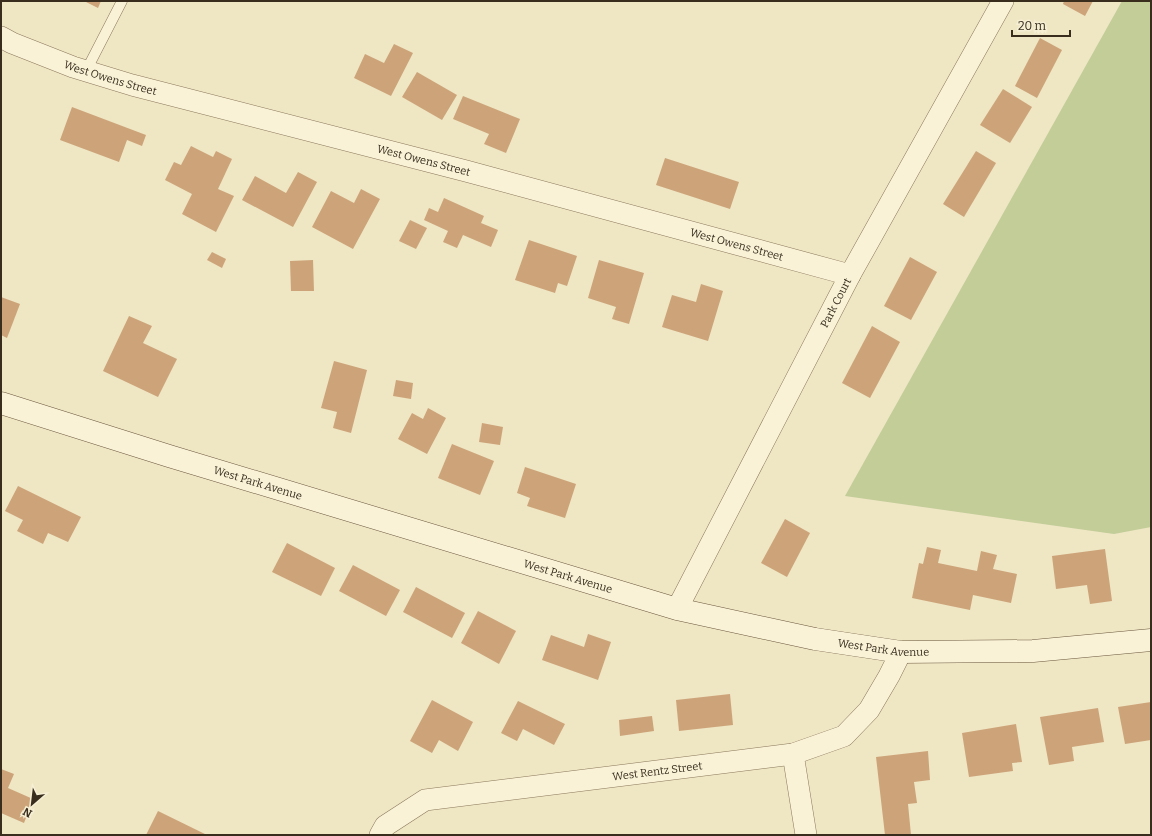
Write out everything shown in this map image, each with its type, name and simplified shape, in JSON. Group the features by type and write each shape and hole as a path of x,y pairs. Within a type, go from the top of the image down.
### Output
{"street":[{"name":"Park Court","path":"677,609 850,275 1003,1"},
{"name":"West Owens Street","path":"1,37 73,68 132,85 473,173 850,275"},
{"name":"West Park Avenue","path":"1,403 176,458 677,609 816,638 901,652 1033,651 1151,640"},
{"name":"West Rentz Street","path":"380,835 385,826 425,800 793,754 844,736 869,710 901,652"},
{"path":"793,754 806,835"}],"lane":[{"path":"86,71 122,1"}],"green space":[{"path":"1122,1 1151,1 1151,527 1114,534 845,496"}],"building":[{"path":"84,1 101,1 98,8"},
{"path":"1064,1 1093,1 1085,16 1063,4"},
{"path":"1040,38 1062,50 1037,98 1015,86"},
{"path":"394,44 413,53 391,96 354,78 365,54 384,63"},
{"path":"417,72 457,95 442,120 402,97"},
{"path":"1003,89 1032,107 1010,143 980,125"},
{"path":"463,96 520,119 506,153 484,144 489,134 453,119"},
{"path":"72,107 146,135 142,146 127,140 119,162 60,140"},
{"path":"191,146 213,157 216,151 232,159 218,189 234,196 216,232 182,214 192,194 165,180 174,162 181,165"},
{"path":"976,151 996,163 964,217 943,204"},
{"path":"665,158 739,182 730,209 656,185"},
{"path":"298,172 317,182 293,227 242,200 255,176 286,193"},
{"path":"361,189 380,199 353,249 312,227 331,191 354,203"},
{"path":"444,198 484,216 481,223 498,230 491,247 463,235 457,248 443,242 448,231 424,220 429,208 438,212"},
{"path":"410,220 427,228 416,249 399,241"},
{"path":"529,240 577,256 567,286 558,283 555,293 515,280"},
{"path":"212,252 226,259 222,268 207,260"},
{"path":"910,257 937,272 911,320 884,306"},
{"path":"313,260 314,291 291,291 290,261"},
{"path":"599,260 644,273 629,324 612,319 616,307 588,298"},
{"path":"701,284 723,291 708,341 662,327 672,295 696,302"},
{"path":"1,297 20,304 7,338 1,335"},
{"path":"129,316 152,326 143,343 177,359 158,397 103,371"},
{"path":"872,326 900,342 870,398 842,383"},
{"path":"334,361 367,370 351,433 333,428 337,412 321,408"},
{"path":"396,380 413,383 411,399 393,396"},
{"path":"428,408 446,418 427,454 398,439 412,413 423,419"},
{"path":"482,423 503,427 500,445 479,442"},
{"path":"452,444 494,461 480,495 438,478"},
{"path":"525,467 576,484 565,518 527,506 530,498 517,493"},
{"path":"18,486 81,517 68,542 48,533 43,544 17,531 23,520 5,511"},
{"path":"785,519 810,533 787,577 761,563"},
{"path":"287,543 335,568 321,596 272,572"},
{"path":"927,547 941,550 938,563 977,571 981,551 997,555 993,569 1017,574 1011,603 973,595 970,610 912,598 919,563 923,564"},
{"path":"1105,549 1112,601 1090,604 1087,585 1056,589 1052,556"},
{"path":"353,565 400,590 386,616 339,591"},
{"path":"416,587 465,613 452,638 403,612"},
{"path":"478,611 516,631 499,664 461,643"},
{"path":"588,634 611,642 598,680 542,660 551,635 584,647"},
{"path":"730,694 733,725 679,731 676,700"},
{"path":"432,700 473,722 458,751 439,740 432,753 410,741"},
{"path":"518,701 565,724 554,745 523,729 517,741 501,733"},
{"path":"1151,702 1151,740 1125,744 1118,707"},
{"path":"1098,708 1104,742 1072,747 1074,761 1049,765 1040,717"},
{"path":"652,716 654,731 620,736 619,720"},
{"path":"1016,724 1022,762 1012,763 1013,771 969,777 962,733"},
{"path":"928,751 930,780 914,782 917,803 908,804 911,835 885,835 876,757"},
{"path":"1,769 14,774 8,788 33,799 24,823 1,813"},
{"path":"158,811 207,835 146,835"}]}
